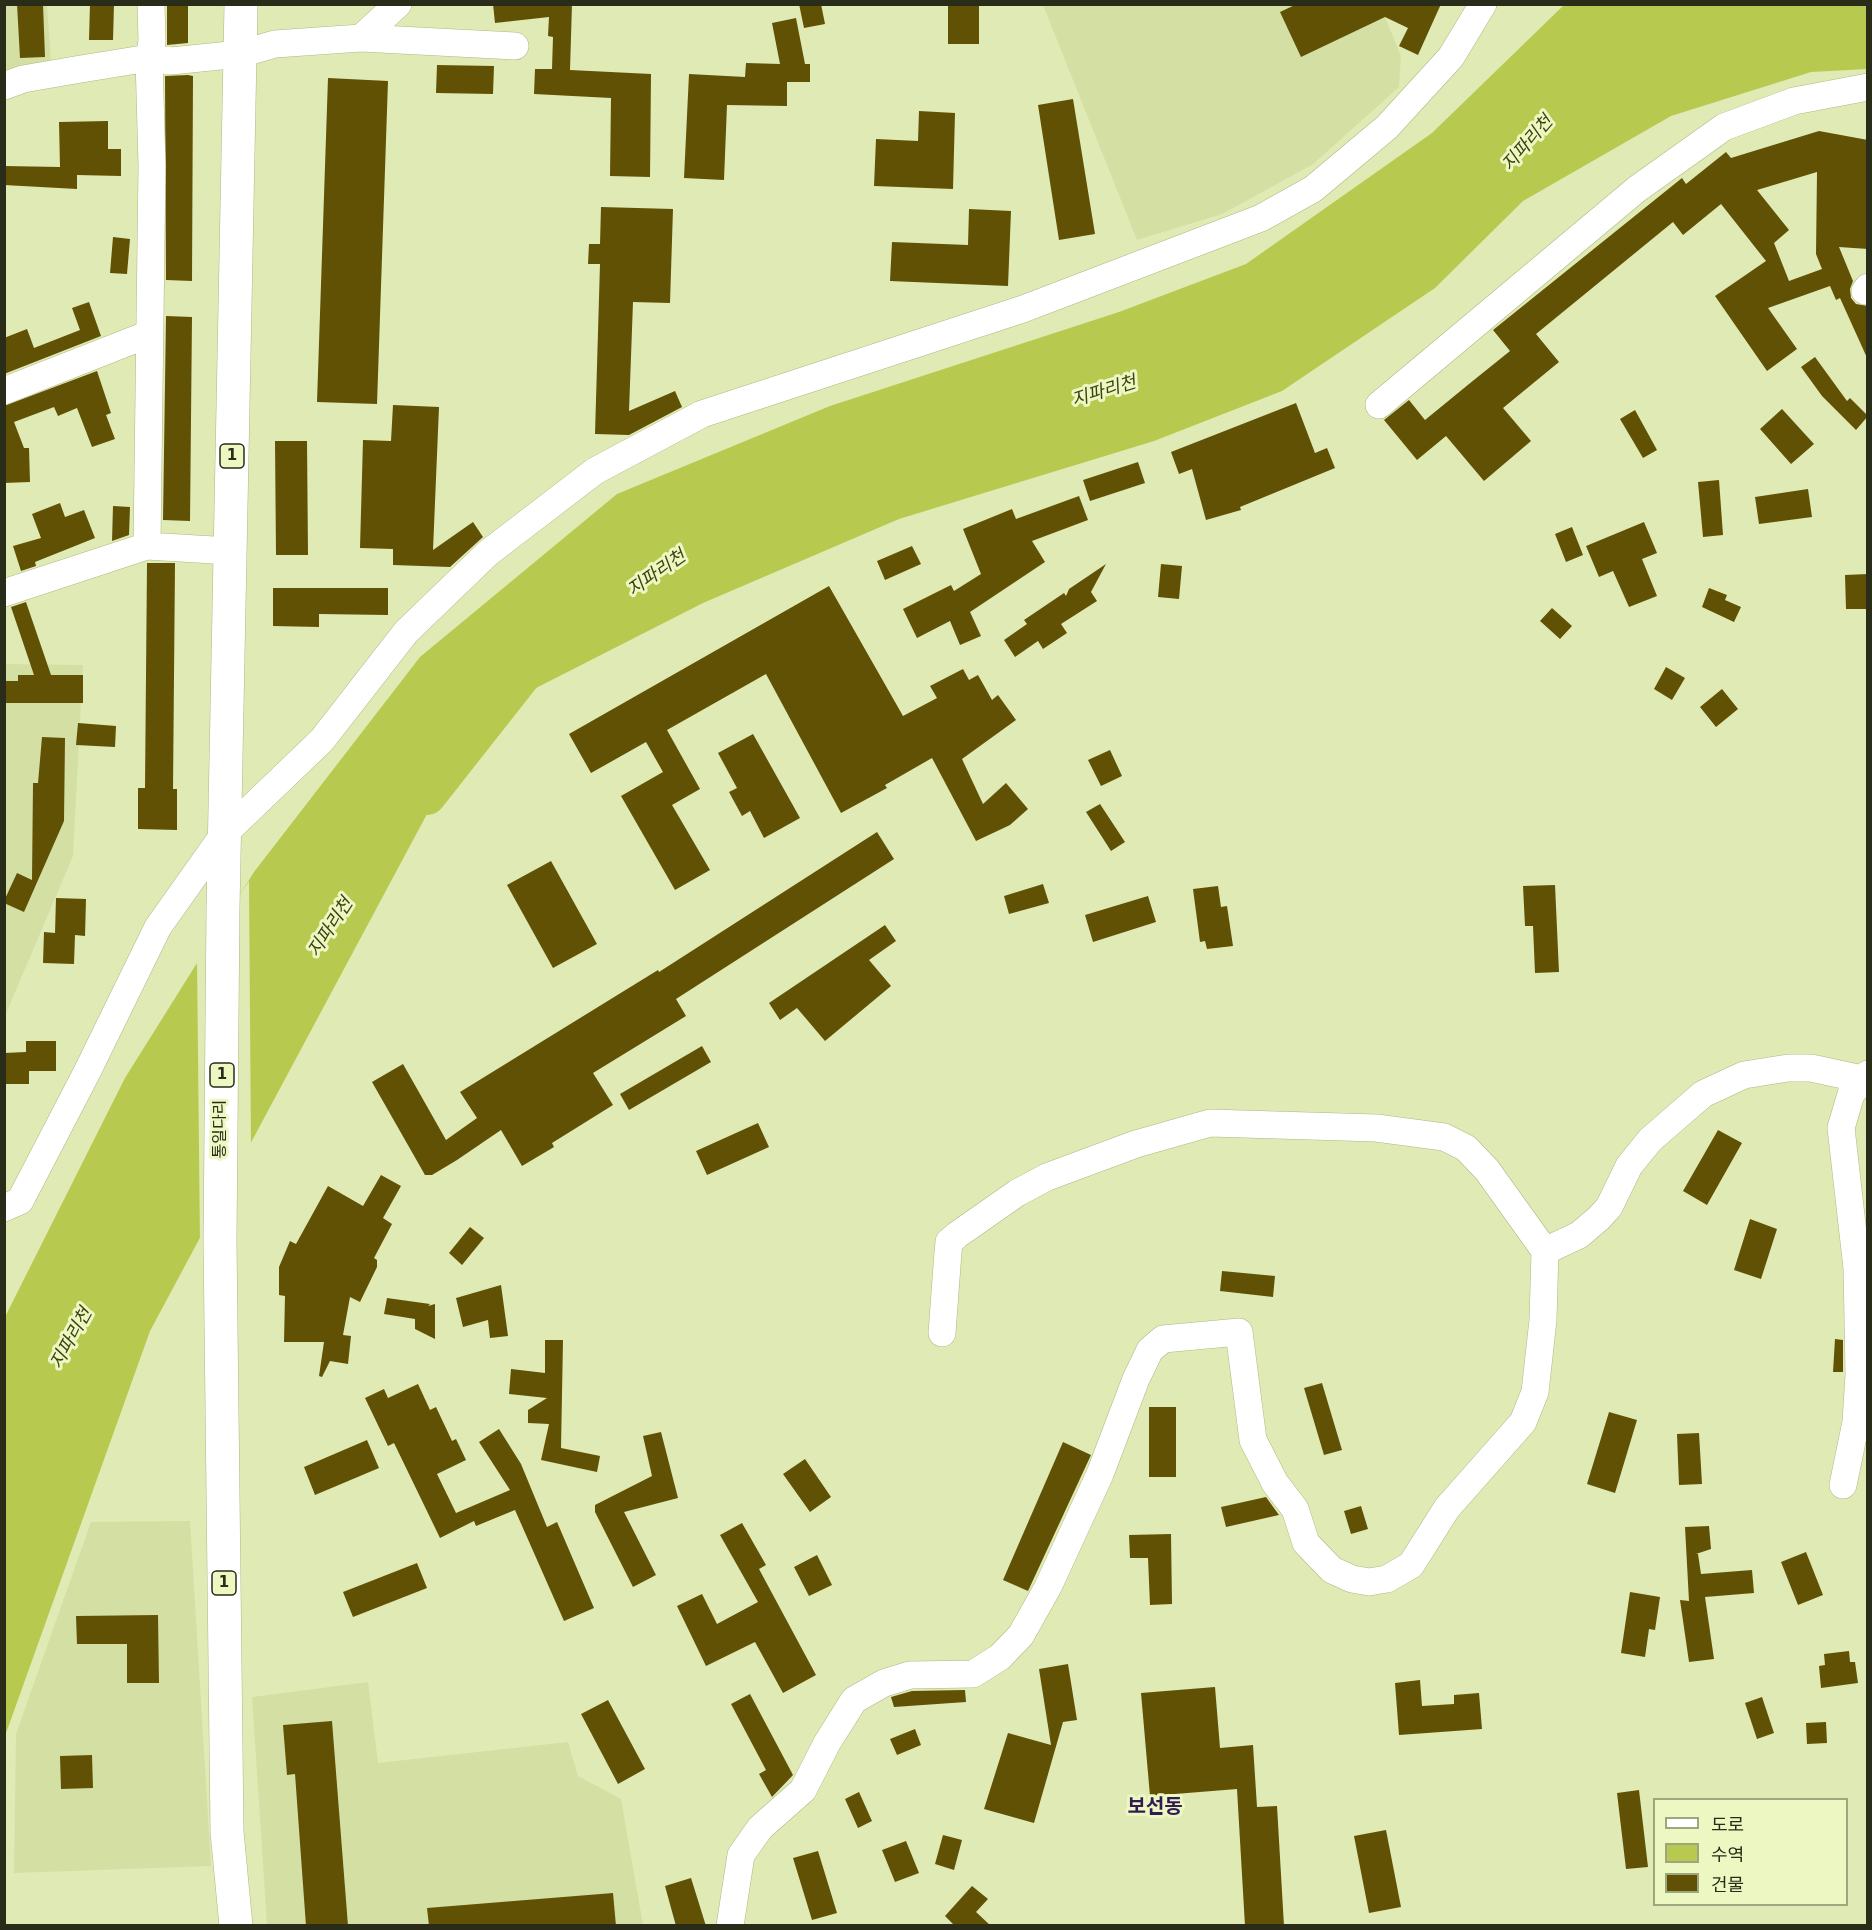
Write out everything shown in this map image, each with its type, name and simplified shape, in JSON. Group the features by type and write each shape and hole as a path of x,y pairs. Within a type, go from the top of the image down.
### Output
{"main road":[{"name":"1","path":"224,834 241,4"},
{"name":"통일다리","path":"224,834 220,1241 227,1832 236,1926"}],"street":[{"path":"147,546 152,165 148,58 152,41 151,4"},
{"path":"361,38 398,4"},
{"path":"4,1208 20,1201 87,1072 158,927 224,834 322,740 406,632 488,553 595,471 702,414 1023,309 1260,218 1313,189 1387,127 1450,57 1483,4"},
{"path":"4,86 23,79 148,58 171,61 240,54 275,44 361,38 515,46"},
{"path":"1379,405 1637,189 1724,127 1794,101 1868,87"},
{"path":"4,391 149,334"},
{"path":"4,593 147,546 230,551"},
{"path":"1545,1251 1579,1235 1599,1218 1609,1207 1629,1166 1650,1140 1703,1094 1744,1075 1788,1068 1811,1068 1865,1077"},
{"path":"1843,1485 1856,1422 1862,1278 1841,1128 1851,1094 1865,1077"},
{"path":"730,1926 741,1855 760,1828 803,1790 826,1743 854,1700 884,1683 910,1675 972,1674 1000,1657 1021,1635 1048,1587 1100,1474 1136,1379 1150,1350 1163,1339 1239,1332 1253,1440 1264,1467 1295,1509 1306,1543 1332,1570 1352,1579 1387,1580 1411,1565 1447,1508 1523,1422 1535,1392 1543,1320 1545,1251 1487,1170 1466,1149 1444,1137 1376,1128 1210,1123 1136,1144 1047,1177 1017,1193 957,1235 949,1242 942,1333"}],"shaded area":[{"path":"5,5 47,5 51,61 5,80"},
{"path":"1043,5 1380,5 1401,56 1399,87 1312,165 1222,214 1137,240"},
{"path":"5,664 83,665 73,856 5,1016"},
{"path":"190,1521 211,1866 14,1873 16,1734 91,1522"},
{"path":"368,1682 378,1763 568,1742 578,1776 621,1799 643,1925 267,1925 252,1697"}],"water":[{"path":"1564,5 1867,5 1867,69 1811,72 1671,116 1523,201 1435,288 1282,391 1154,441 899,519 703,603 479,717 150,1331 5,1736 5,1317 125,1078 254,872 420,657 617,494 830,406 1119,312 1246,264 1432,133"}],"pier":[{"path":"249,881 251,1149 200,1245 197,958"}],"building":[{"path":"17,4 43,4 45,57 20,58"},
{"path":"90,4 114,4 113,40 89,40"},
{"path":"167,4 188,4 188,43 167,45"},
{"path":"493,4 572,4 570,70 651,74 650,177 610,176 611,98 534,94 535,69 552,69 553,37 548,36 549,17 495,23"},
{"path":"799,4 821,4 825,24 804,28"},
{"path":"1297,4 1441,4 1418,55 1399,46 1408,28 1385,17 1301,57 1280,12"},
{"path":"948,6 979,6 979,44 948,44"},
{"path":"796,18 805,64 810,64 810,82 787,82 787,106 727,105 724,180 684,178 689,74 745,77 746,63 780,64 772,23"},
{"path":"437,65 494,66 493,94 436,93"},
{"path":"165,76 193,76 192,281 166,280"},
{"path":"328,78 388,81 377,404 317,402"},
{"path":"1073,99 1095,234 1059,240 1038,105"},
{"path":"919,111 955,113 953,189 874,186 876,139 918,141"},
{"path":"108,121 108,149 121,149 121,176 77,175 77,189 4,185 4,166 60,167 59,122"},
{"path":"1819,131 1868,140 1868,249 1839,247 1853,281 1850,289 1851,298 1856,304 1868,306 1868,360 1840,298 1836,300 1830,286 1768,308 1797,349 1767,371 1715,296 1766,261 1721,204 1683,235 1673,222 1536,334 1559,362 1503,408 1531,441 1484,481 1446,436 1417,460 1384,420 1409,400 1425,420 1510,351 1493,330 1682,178 1686,184 1726,152 1731,158","holes":["1817,172 1816,254 1822,269 1789,281 1774,243 1789,230 1757,190"]},
{"path":"601,207 673,209 670,303 633,302 629,411 675,391 682,407 629,435 595,434 600,264 588,264 589,244 600,244"},
{"path":"969,209 1011,211 1008,286 890,281 892,242 968,245"},
{"path":"113,237 130,239 127,274 110,273"},
{"path":"89,302 101,336 4,374 4,338 27,329 34,348 80,330 72,308"},
{"path":"166,316 192,317 190,521 163,520"},
{"path":"1815,357 1847,401 1850,398 1868,416 1856,430 1822,396 1801,367"},
{"path":"97,371 111,413 106,415 115,439 92,447 77,408 58,416 54,407 14,422 24,448 29,448 30,482 4,483 4,406"},
{"path":"1296,403 1315,453 1327,448 1335,468 1240,507 1241,510 1206,520 1192,469 1179,474 1171,452"},
{"path":"393,405 439,407 433,550 473,522 483,537 450,567 393,565 393,549 360,548 363,440 391,441"},
{"path":"1782,409 1814,444 1791,464 1760,429"},
{"path":"1635,410 1657,450 1643,458 1620,419"},
{"path":"275,441 307,441 308,555 276,555"},
{"path":"1138,462 1145,483 1090,501 1083,480"},
{"path":"1719,480 1723,535 1703,537 1698,482"},
{"path":"1808,489 1812,517 1759,524 1755,497"},
{"path":"1079,496 1088,520 1032,541 1045,562 970,612 981,636 960,645 950,621 917,638 903,609 951,585 954,591 981,574 963,529 1012,509 1016,519"},
{"path":"60,503 65,517 84,510 95,538 35,562 36,566 21,571 13,546 41,538 32,514"},
{"path":"113,506 130,507 129,535 112,541"},
{"path":"1644,522 1657,553 1642,559 1657,596 1629,607 1613,571 1599,577 1586,546"},
{"path":"1572,527 1583,555 1566,562 1555,534"},
{"path":"912,546 921,564 885,580 877,561"},
{"path":"147,563 175,563 173,789 177,789 177,830 138,829 138,788 145,788"},
{"path":"1106,564 1091,592 1097,601 1061,624 1067,633 1043,649 1038,641 1015,657 1004,640 1027,624 1024,620 1064,593 1066,596 1069,589"},
{"path":"1161,564 1182,566 1179,599 1158,597"},
{"path":"1868,574 1868,609 1846,609 1845,575"},
{"path":"829,586 903,716 937,698 930,686 963,669 969,680 978,675 992,700 998,695 1016,720 962,759 983,804 1006,783 1028,809 1010,825 976,841 932,758 885,785 887,788 841,813 766,674 667,730 700,789 672,805 710,870 675,890 621,796 663,772 646,742 591,773 569,734"},
{"path":"273,588 388,588 388,615 319,614 319,627 273,626"},
{"path":"1709,588 1727,595 1725,600 1741,607 1734,622 1702,607"},
{"path":"26,602 51,675 83,675 83,703 4,703 4,681 18,681 18,675 34,675 11,607"},
{"path":"1552,608 1572,626 1560,639 1540,621"},
{"path":"1666,667 1685,678 1672,700 1654,689"},
{"path":"1722,689 1738,709 1716,727 1700,707"},
{"path":"78,723 116,726 115,747 76,745"},
{"path":"753,734 800,818 764,838 750,811 742,816 729,792 737,788 718,753"},
{"path":"42,737 65,738 64,821 24,912 4,901 17,873 32,880 33,783 38,783"},
{"path":"1110,750 1122,776 1101,786 1088,760"},
{"path":"1100,804 1125,842 1111,851 1086,812"},
{"path":"877,832 894,859 676,999 686,1016 593,1073 613,1105 552,1143 554,1147 522,1166 501,1130 432,1175 425,1175 372,1082 403,1064 446,1140 477,1118 460,1092 658,970 659,972"},
{"path":"551,861 597,944 553,968 507,885"},
{"path":"1043,884 1049,903 1009,914 1004,896"},
{"path":"1555,885 1559,972 1535,973 1533,926 1525,926 1523,886"},
{"path":"1218,886 1221,907 1227,906 1233,946 1207,949 1205,941 1200,942 1193,889"},
{"path":"1148,896 1156,922 1093,942 1085,915"},
{"path":"56,898 86,899 85,936 75,935 74,964 43,963 44,932 55,933"},
{"path":"885,925 896,941 869,960 891,986 825,1041 797,1008 780,1020 769,1003"},
{"path":"26,1041 56,1041 56,1071 29,1071 29,1084 4,1084 4,1053 26,1052"},
{"path":"702,1046 711,1062 629,1110 620,1094"},
{"path":"758,1123 769,1147 707,1175 696,1151"},
{"path":"1718,1130 1742,1143 1707,1205 1683,1191"},
{"path":"381,1175 401,1186 383,1218 392,1224 374,1258 377,1260 377,1267 360,1302 350,1297 343,1335 351,1336 348,1364 330,1361 322,1377 319,1376 324,1342 284,1342 285,1296 279,1295 279,1267 290,1241 296,1244 328,1186 363,1206"},
{"path":"1750,1219 1777,1229 1761,1279 1734,1270"},
{"path":"470,1227 484,1238 462,1265 449,1253"},
{"path":"1222,1271 1275,1276 1273,1297 1220,1291"},
{"path":"501,1285 508,1336 490,1338 488,1320 463,1327 456,1298"},
{"path":"387,1298 430,1304 428,1306 435,1304 435,1339 415,1329 415,1319 384,1314"},
{"path":"1835,1339 1843,1340 1843,1372 1833,1372"},
{"path":"545,1340 563,1340 561,1448 600,1456 597,1472 541,1460 549,1424 528,1423 528,1410 547,1398 509,1394 511,1369 545,1373"},
{"path":"1322,1383 1342,1450 1324,1455 1304,1388"},
{"path":"418,1384 430,1410 436,1407 452,1441 456,1439 466,1460 437,1474 456,1513 510,1490 479,1442 499,1429 521,1464 547,1527 557,1522 594,1608 564,1621 515,1510 476,1526 474,1521 440,1538 394,1443 388,1446 365,1398 384,1389 388,1398"},
{"path":"1149,1407 1176,1407 1176,1477 1149,1477"},
{"path":"1609,1412 1637,1420 1615,1493 1587,1484"},
{"path":"661,1432 678,1498 624,1512 656,1575 633,1587 595,1512 595,1505 652,1476 643,1436"},
{"path":"1699,1433 1702,1484 1679,1485 1677,1434"},
{"path":"367,1440 379,1468 315,1495 304,1467"},
{"path":"1063,1442 1091,1455 1028,1591 1003,1580"},
{"path":"805,1459 831,1497 810,1512 783,1474"},
{"path":"1266,1497 1279,1515 1226,1527 1221,1507"},
{"path":"1361,1506 1368,1529 1351,1534 1344,1511"},
{"path":"742,1523 766,1565 759,1569 816,1675 783,1693 755,1642 706,1666 677,1606 702,1594 717,1624 758,1602 720,1535"},
{"path":"1709,1526 1711,1549 1696,1554 1698,1554 1701,1574 1752,1570 1754,1593 1705,1597 1714,1659 1689,1662 1680,1600 1689,1601 1685,1527"},
{"path":"1171,1534 1172,1604 1150,1605 1148,1558 1130,1558 1129,1535"},
{"path":"1806,1552 1823,1595 1798,1605 1781,1562"},
{"path":"817,1555 832,1585 809,1596 794,1567"},
{"path":"417,1563 427,1588 353,1617 343,1592"},
{"path":"1630,1592 1660,1597 1655,1630 1649,1629 1645,1657 1621,1653"},
{"path":"158,1615 159,1683 127,1683 127,1644 77,1644 76,1616"},
{"path":"1849,1651 1850,1662 1855,1662 1858,1683 1821,1688 1819,1666 1825,1665 1824,1654"},
{"path":"1068,1664 1077,1720 1063,1722 1034,1823 984,1809 1008,1733 1051,1745 1039,1669"},
{"path":"1420,1680 1422,1706 1454,1704 1454,1695 1479,1693 1482,1729 1399,1735 1395,1683"},
{"path":"1215,1687 1220,1748 1253,1745 1257,1807 1277,1806 1284,1926 1245,1926 1237,1789 1150,1796 1141,1693"},
{"path":"965,1690 966,1702 894,1707 891,1697 912,1691"},
{"path":"750,1694 793,1775 772,1797 759,1774 766,1770 731,1704"},
{"path":"1762,1697 1774,1733 1757,1739 1745,1703"},
{"path":"608,1700 645,1769 618,1784 581,1714"},
{"path":"332,1721 348,1926 306,1926 295,1774 287,1775 283,1725"},
{"path":"1826,1722 1827,1743 1807,1744 1806,1723"},
{"path":"915,1729 921,1745 897,1755 890,1739"},
{"path":"92,1755 93,1788 61,1789 60,1756"},
{"path":"1639,1790 1648,1867 1626,1869 1617,1793"},
{"path":"859,1792 872,1821 858,1828 845,1799"},
{"path":"1386,1830 1401,1907 1369,1913 1354,1836"},
{"path":"943,1835 962,1840 954,1870 935,1864"},
{"path":"906,1841 919,1873 895,1882 882,1850"},
{"path":"818,1851 837,1913 812,1920 793,1858"},
{"path":"691,1878 706,1926 676,1926 665,1886"},
{"path":"972,1886 988,1899 976,1912 991,1926 955,1926 945,1916"},
{"path":"613,1893 616,1926 429,1926 427,1908"}],"waterway":[{"name":"지파리천","path":"427,796 527,669"}],"district":[{"name":"보선동","path":"1155,1808"}]}
